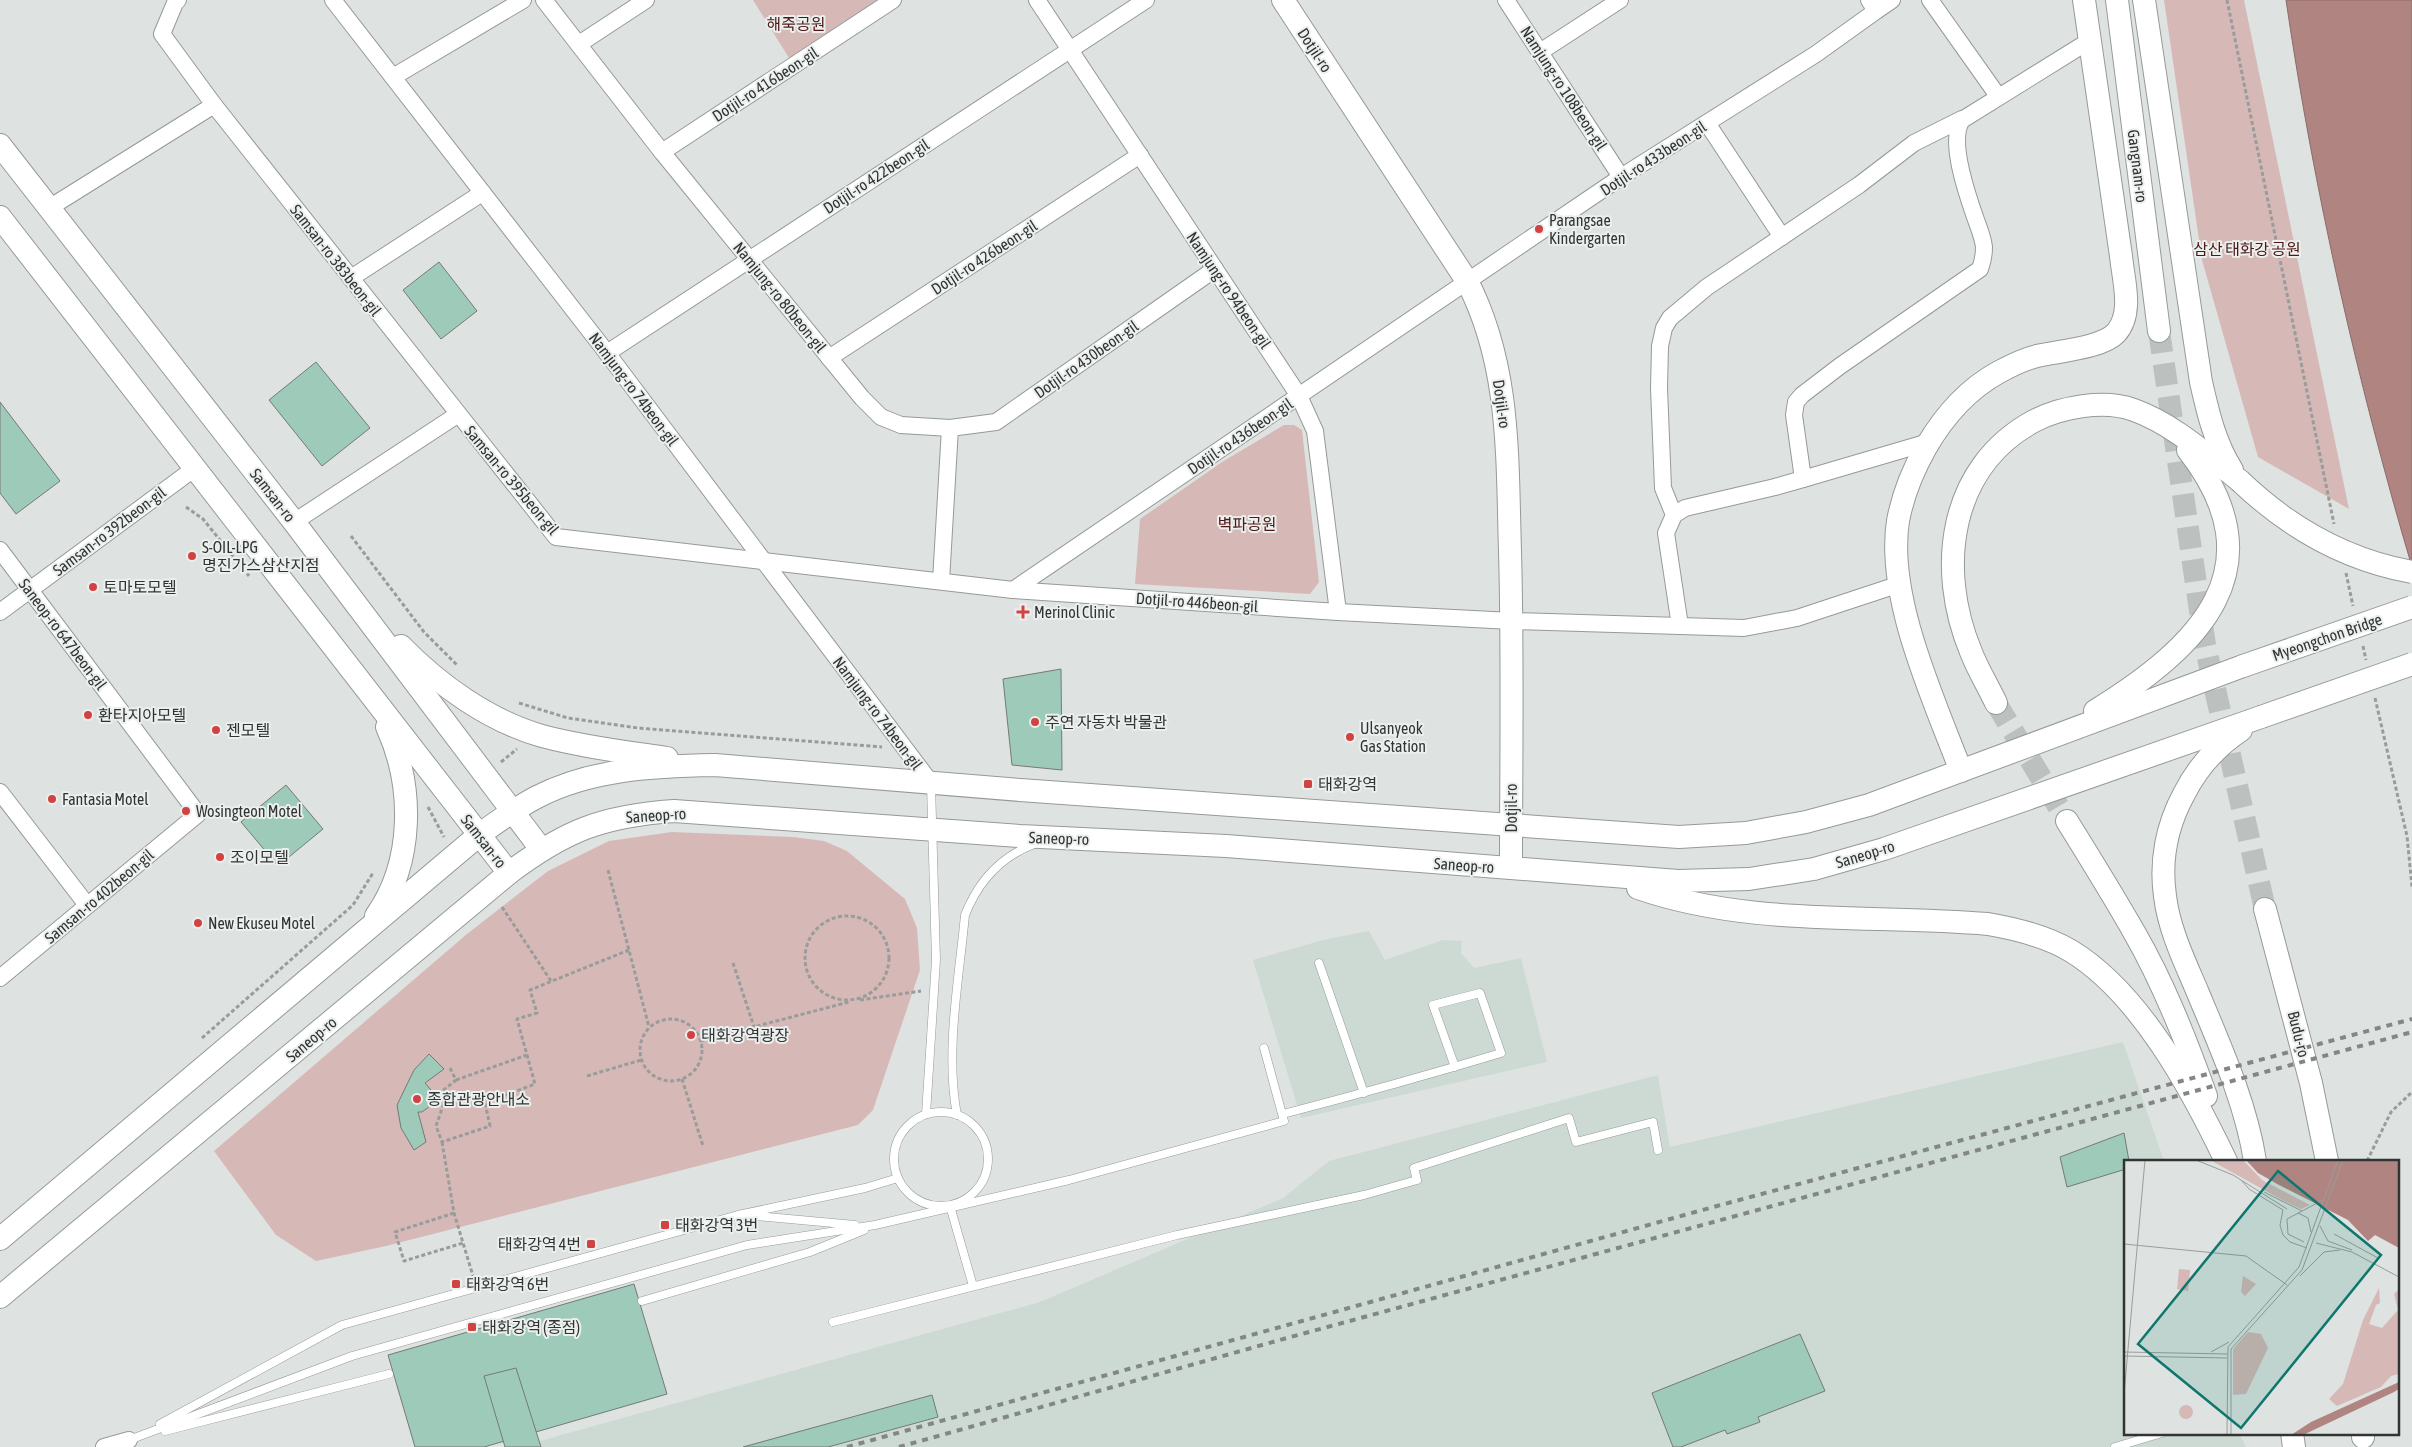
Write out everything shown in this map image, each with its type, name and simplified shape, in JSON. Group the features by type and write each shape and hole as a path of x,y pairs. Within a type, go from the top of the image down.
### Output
{"main road":[{"name":"Dotjil-ro","path":"1283,0 1467,281 1482,310 1496,362 1506,418 1512,621 1511,868"},
{"path":"1961,771 1916,649 1900,584 1897,560 1898,522 1910,479 1929,442 1954,407 1990,377 2022,360 2102,342 2115,334 2123,321 2126,297 2084,0"},
{"name":"Gangnam-ro","path":"2117,0 2159,332"},
{"path":"2144,0 2201,382 2213,429 2223,455 2240,481"},
{"name":"Samsan-ro","path":"0,144 294,522 541,849"},
{"name":"Samsan-ro","path":"0,217 509,873"},
{"path":"1996,703 1970,651 1956,594 1952,556 1957,517 1973,478 1993,450 2019,429 2044,416 2071,408 2102,405 2132,409 2161,422 2202,451 2240,481 2267,506 2296,527 2358,557 2412,572"},
{"path":"342,586 416,662 475,706 510,724 541,736 576,743 715,765 931,783 1679,837 1746,833 1806,822 1869,805 2042,741 2119,696 2178,651 2198,630 2215,604 2221,586 2228,549 2225,521 2217,494 2202,468 2183,443 2161,422"},
{"name":"Myeongchon Bridge","path":"2042,741 2243,666 2412,608"},
{"path":"2254,1160 2240,1103 2173,928 2165,897 2165,847 2170,823 2190,782 2219,747 2261,717 2412,664"},
{"path":"363,934 379,911 392,887 400,863 406,812 399,759 370,695"},
{"name":"Saneop-ro","path":"0,1297 509,873 541,849 560,838 597,823 635,814 674,811 932,830 1226,846 1678,881 1749,880 1814,869 1884,849 2261,717"},
{"path":"0,1240 479,835 511,811 539,796 584,780 624,771 668,766 715,765"},
{"path":"2067,821 2135,933 2162,987 2190,1051 2227,1160"},
{"path":"1604,876 1684,901 1725,909 1783,916 1988,924 2045,938 2071,951 2094,968 2138,1014 2183,1076 2226,1160"},
{"name":"Budu-ro","path":"2266,910 2311,1082 2327,1160"},
{"path":"2292,1434 2294,1447"}],"street":[{"name":"Samsan-ro 383beon-gil","path":"178,0 175,2 162,34 214,105 457,415"},
{"name":"Namjung-ro 74beon-gil","path":"333,0 608,353 931,783"},
{"path":"393,77 523,0"},
{"name":"Namjung-ro 80beon-gil","path":"544,0 662,152 862,398 881,417 901,425 950,428"},
{"path":"580,44 646,0"},
{"name":"Dotjil-ro 416beon-gil","path":"662,152 893,0"},
{"name":"Namjung-ro 94beon-gil","path":"1037,0 1299,396 1315,432 1338,612"},
{"name":"Dotjil-ro 422beon-gil","path":"608,353 1146,0"},
{"name":"Namjung-ro 108beon-gil","path":"1506,0 1621,177"},
{"path":"1540,52 1620,0"},
{"name":"Dotjil-ro 433beon-gil","path":"1467,281 1621,177 1816,54 1872,6 1892,0"},
{"path":"1930,0 1998,96"},
{"path":"1674,515 1663,488 1659,388 1660,346 1664,328 1670,318 1689,300 1859,185 1914,143 1962,119 2090,41"},
{"path":"49,208 214,105"},
{"path":"1803,479 1794,415 1796,402 1802,395 1840,366 1980,269 1984,258 1984,244 1971,206 1956,141 1957,127 1962,119"},
{"path":"1707,123 1782,237"},
{"name":"Dotjil-ro 426beon-gil","path":"829,358 1140,156"},
{"path":"351,278 482,193"},
{"name":"Dotjil-ro 430beon-gil","path":"950,428 996,422 1215,269"},
{"name":"Dotjil-ro 436beon-gil","path":"1012,590 1467,281"},
{"name":"Samsan-ro 395beon-gil","path":"294,522 457,415 556,537 764,562"},
{"path":"942,581 950,428"},
{"path":"1680,626 1666,532 1674,515 1685,508 1775,488 1929,442"},
{"name":"Samsan-ro 392beon-gil","path":"0,612 194,468"},
{"name":"Saneop-ro 647beon-gil","path":"0,550 198,814"},
{"name":"Dotjil-ro 446beon-gil","path":"764,562 1012,590 1338,612 1512,621 1744,628 1797,618 1900,584"},
{"path":"0,792 87,906"},
{"name":"Samsan-ro 402beon-gil","path":"0,978 198,814"},
{"path":"104,1447 129,1440"}],"lane":[{"path":"926,1114 936,960 931,783"},
{"path":"957,1115 952,1088 953,1050 965,915 973,894 986,877 1003,861 1026,847 1052,837"},
{"path":"1319,963 1364,1092"},
{"path":"1282,1114 1364,1092 1455,1067 1501,1054 1480,993 1433,1005 1455,1067"},
{"path":"129,1440 352,1356 747,1244 875,1225 950,1206 1069,1180 1284,1121 1264,1048"},
{"path":"942,1112 957,1115 970,1122 980,1134 986,1148 988,1163 984,1178 976,1191 964,1200 950,1206 934,1206 919,1201 906,1192 898,1178 893,1163 898,1140 912,1121 926,1114 942,1112"},
{"path":"832,1322 1177,1234 1364,1195 1417,1180 1414,1168 1569,1118 1576,1142 1653,1122 1658,1150"},
{"path":"129,1440 342,1324 738,1215 865,1188 898,1178"},
{"path":"950,1206 973,1286"},
{"path":"738,1215 875,1225"},
{"path":"642,1301 810,1252 875,1225"},
{"path":"129,1440 389,1374"},
{"path":"2115,1447 2159,1434"}],"path":[{"path":"2227,0 2335,527"},
{"path":"186,507 203,518 253,581"},
{"path":"351,536 424,632 464,671"},
{"path":"2344,565 2355,613"},
{"path":"2362,642 2366,661"},
{"path":"2373,690 2407,836 2412,888"},
{"path":"510,699 568,718 638,728 886,747"},
{"path":"494,768 520,746"},
{"path":"426,803 444,837"},
{"path":"608,870 649,1028"},
{"path":"196,1044 353,905 374,872"},
{"path":"502,907 551,981"},
{"path":"700,1041 858,1000 870,994 884,979 890,960 888,945 882,933 872,923 859,917 845,916 832,918 819,926 808,943 805,964 809,978 818,989 830,997 844,1001 858,1000 934,989"},
{"path":"442,1142 490,1126 485,1103 535,1084 518,1019 537,1013 530,990 629,950"},
{"path":"733,963 754,1027"},
{"path":"674,1019 693,1028 700,1041 701,1057 691,1074 682,1079 672,1081 653,1076 641,1060 641,1040 649,1028 663,1020 674,1019"},
{"path":"454,1213 396,1232 404,1262 463,1243 454,1213 442,1142 436,1126 444,1103 440,1093 456,1080 527,1055"},
{"path":"587,1076 641,1060"},
{"path":"450,1068 456,1080"},
{"path":"682,1079 703,1146"},
{"path":"2367,1160 2391,1112 2412,1092"}],"shaded area":[{"path":"2286,0 2412,0 2412,567 2373,427 2339,285 2310,143"},
{"path":"1369,931 1385,960 1443,940 1462,941 1461,953 1474,968 1521,958 1547,1062 1301,1118 1253,960 1323,940"},
{"path":"2123,1042 2164,1160 2124,1160 2124,1434 2240,1434 2246,1447 518,1447 1040,1302 1283,1198 1329,1161 1658,1075 1670,1147"}],"green space":[{"name":"해죽공원","path":"753,0 877,0 789,58"},
{"name":"삼산 태화강 공원","path":"2164,0 2244,0 2349,509 2258,457 2202,260"},
{"name":"벽파공원","path":"1284,425 1294,425 1302,430 1319,582 1310,594 1135,584 1140,519 1222,462"},
{"name":"태화강역광장","path":"672,832 793,837 824,841 847,851 905,899 917,928 920,970 873,1110 858,1125 386,1246 316,1261 276,1235 214,1151 467,934 548,871 609,841"}],"building":[{"path":"439,262 477,311 441,339 403,290"},
{"path":"316,362 370,428 322,466 269,400"},
{"path":"0,402 60,481 16,514 0,493"},
{"name":"주연 자동차 박물관","path":"1061,669 1062,770 1012,765 1003,679"},
{"path":"286,785 323,829 278,866 241,822"},
{"name":"종합관광안내소","path":"429,1054 444,1069 425,1083 436,1096 434,1103 422,1112 418,1112 426,1142 414,1150 401,1128 397,1105 414,1070"},
{"path":"2124,1133 2129,1160 2124,1160 2124,1170 2067,1187 2060,1157"},
{"path":"634,1284 667,1394 484,1447 415,1447 388,1355"},
{"path":"1800,1334 1825,1391 1758,1417 1760,1422 1727,1434 1725,1430 1681,1447 1673,1447 1652,1393"},
{"path":"516,1368 541,1447 505,1447 484,1376"},
{"path":"932,1395 938,1417 828,1447 743,1447"}],"tunnel":[{"path":"2159,331 2205,645 2265,909"},
{"path":"1996,703 2067,821"}],"railway":[{"path":"847,1447 1717,1206 2412,1019"},
{"path":"899,1447 1287,1338 2412,1032"}],"place":[{"name":"Parangsae Kindergarten","path":"1539,229"},
{"name":"S-OIL-LPG 명진가스삼산지점","path":"192,556"},
{"name":"토마토모텔","path":"93,587"},
{"name":"Merinol Clinic","path":"1023,612"},
{"name":"환타지아모텔","path":"88,715"},
{"name":"주연 자동차 박물관","path":"1035,722"},
{"name":"젠모텔","path":"216,730"},
{"name":"Ulsanyeok Gas Station","path":"1350,737"},
{"name":"태화강역","path":"1308,784"},
{"name":"Fantasia Motel","path":"52,799"},
{"name":"Wosingteon Motel","path":"186,811"},
{"name":"조이모텔","path":"220,857"},
{"name":"New Ekuseu Motel","path":"198,923"},
{"name":"태화강역광장","path":"691,1035"},
{"name":"종합관광안내소","path":"417,1099"},
{"name":"태화강역 3번","path":"665,1225"},
{"name":"태화강역 4번","path":"591,1244"},
{"name":"태화강역 6번","path":"456,1284"},
{"name":"태화강역 (종점)","path":"472,1327"}]}
